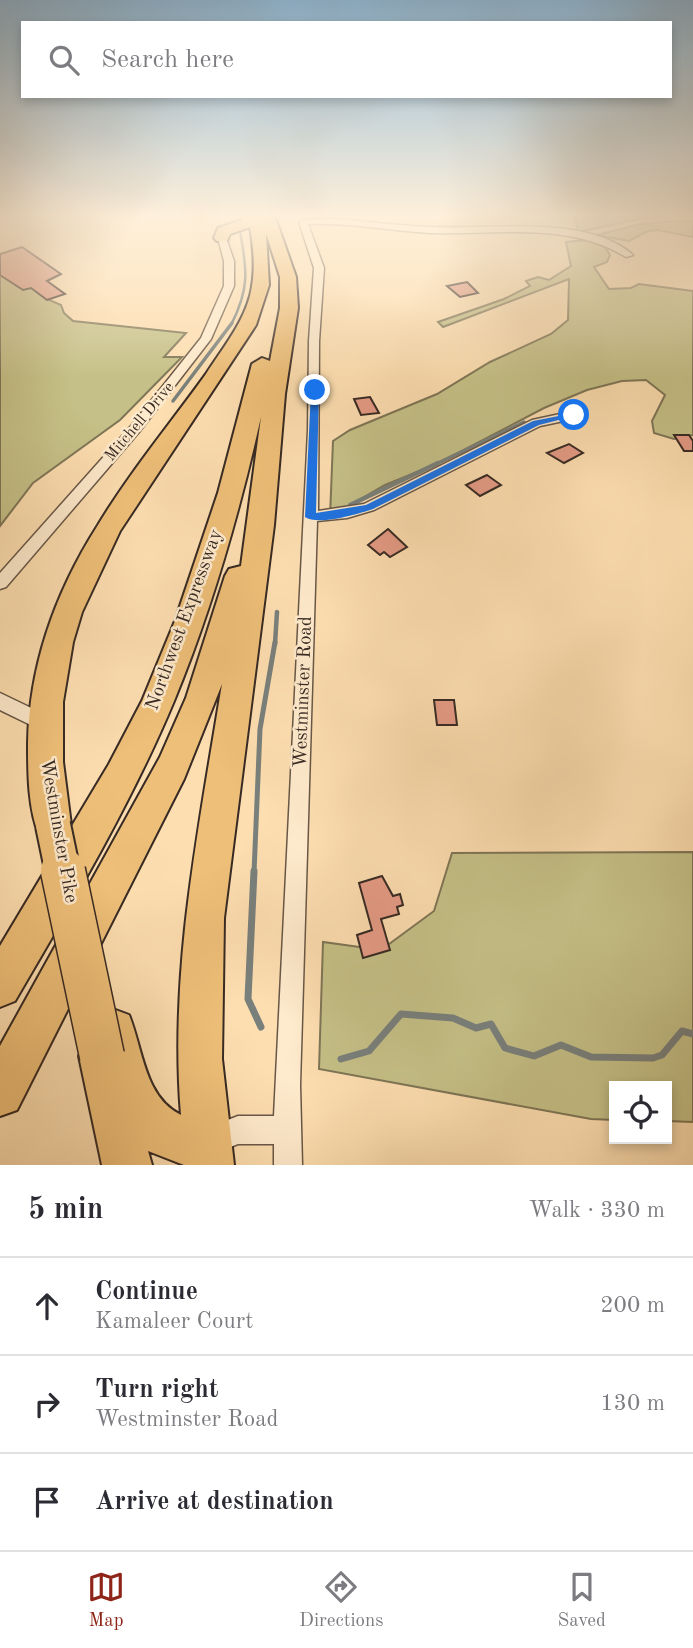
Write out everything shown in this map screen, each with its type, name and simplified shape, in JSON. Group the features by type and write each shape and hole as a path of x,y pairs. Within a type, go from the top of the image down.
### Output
{"highway":[{"name":"Westminster Pike","path":"127,1165 108,1044 58,817 43,723 58,643 81,579 128,502 250,320 263,268"},
{"name":"Northwest Expressway","path":"0,986 64,881 158,702 201,588 256,393 275,308 271,268"},
{"path":"200,1158 199,1059 204,918 260,537 274,394 290,293 280,268"},
{"name":"Northwest Expressway","path":"0,1093 172,768 202,698 237,584 274,394"},
{"path":"108,1044 137,1105 151,1125 200,1158"}],"street":[{"name":"Mitchell Drive","path":"0,583 165,394 211,330 229,286 229,268"},
{"name":"Westminster Road","path":"288,1165 286,1130 319,268"},
{"path":"311,517 369,507 536,423 574,415"},
{"path":"0,701 43,723"},
{"path":"200,1158 239,1130 286,1130"}],"shaded area":[{"path":"22,268 47,299 61,305 64,313 73,321 186,333 164,357 182,357 120,420 33,483 0,526 0,274"},
{"path":"567,268 595,268 609,289 631,288 639,284 693,291 693,435 674,439 654,433 652,421 665,395 646,380 622,381 587,390 544,408 437,464 385,485 330,517 333,441 350,430 437,394 490,362 551,334 568,320 569,279 443,327 438,322 504,299 530,286 526,281 538,277 549,280"},
{"path":"693,852 693,1122 672,1121 672,1081 609,1081 609,1120 591,1119 319,1069 323,942 381,950 434,911 452,853"}],"building":[{"path":"0,268 53,268 61,274 47,281 65,294 47,300 31,288 23,290 0,275"},
{"path":"467,282 478,293 460,297 447,286"},
{"path":"370,397 379,413 361,415 354,399"},
{"path":"674,435 689,435 693,441 693,451 684,451"},
{"path":"569,444 583,453 564,463 547,453"},
{"path":"487,475 501,485 480,496 466,485"},
{"path":"388,529 407,547 390,557 384,552 380,555 368,545"},
{"path":"434,700 454,700 457,725 437,725"},
{"path":"382,876 393,896 400,894 403,905 397,907 399,914 381,919 390,950 363,958 357,935 372,930 359,883"}],"waterway":[{"path":"232,323 244,289 245,268"},
{"path":"173,401 232,323"},
{"path":"434,465 524,422"},
{"path":"350,505 438,463"},
{"path":"275,644 277,612"},
{"path":"254,873 260,729 275,642"},
{"path":"254,871 248,999 261,1027"},
{"path":"341,1059 369,1051 401,1014 453,1018 476,1028 491,1024 505,1048 534,1056 561,1045 591,1057 653,1058 662,1055 682,1031 693,1034"}],"route":[{"path":"315,390 311,517 357,512 536,423 574,415"}]}
